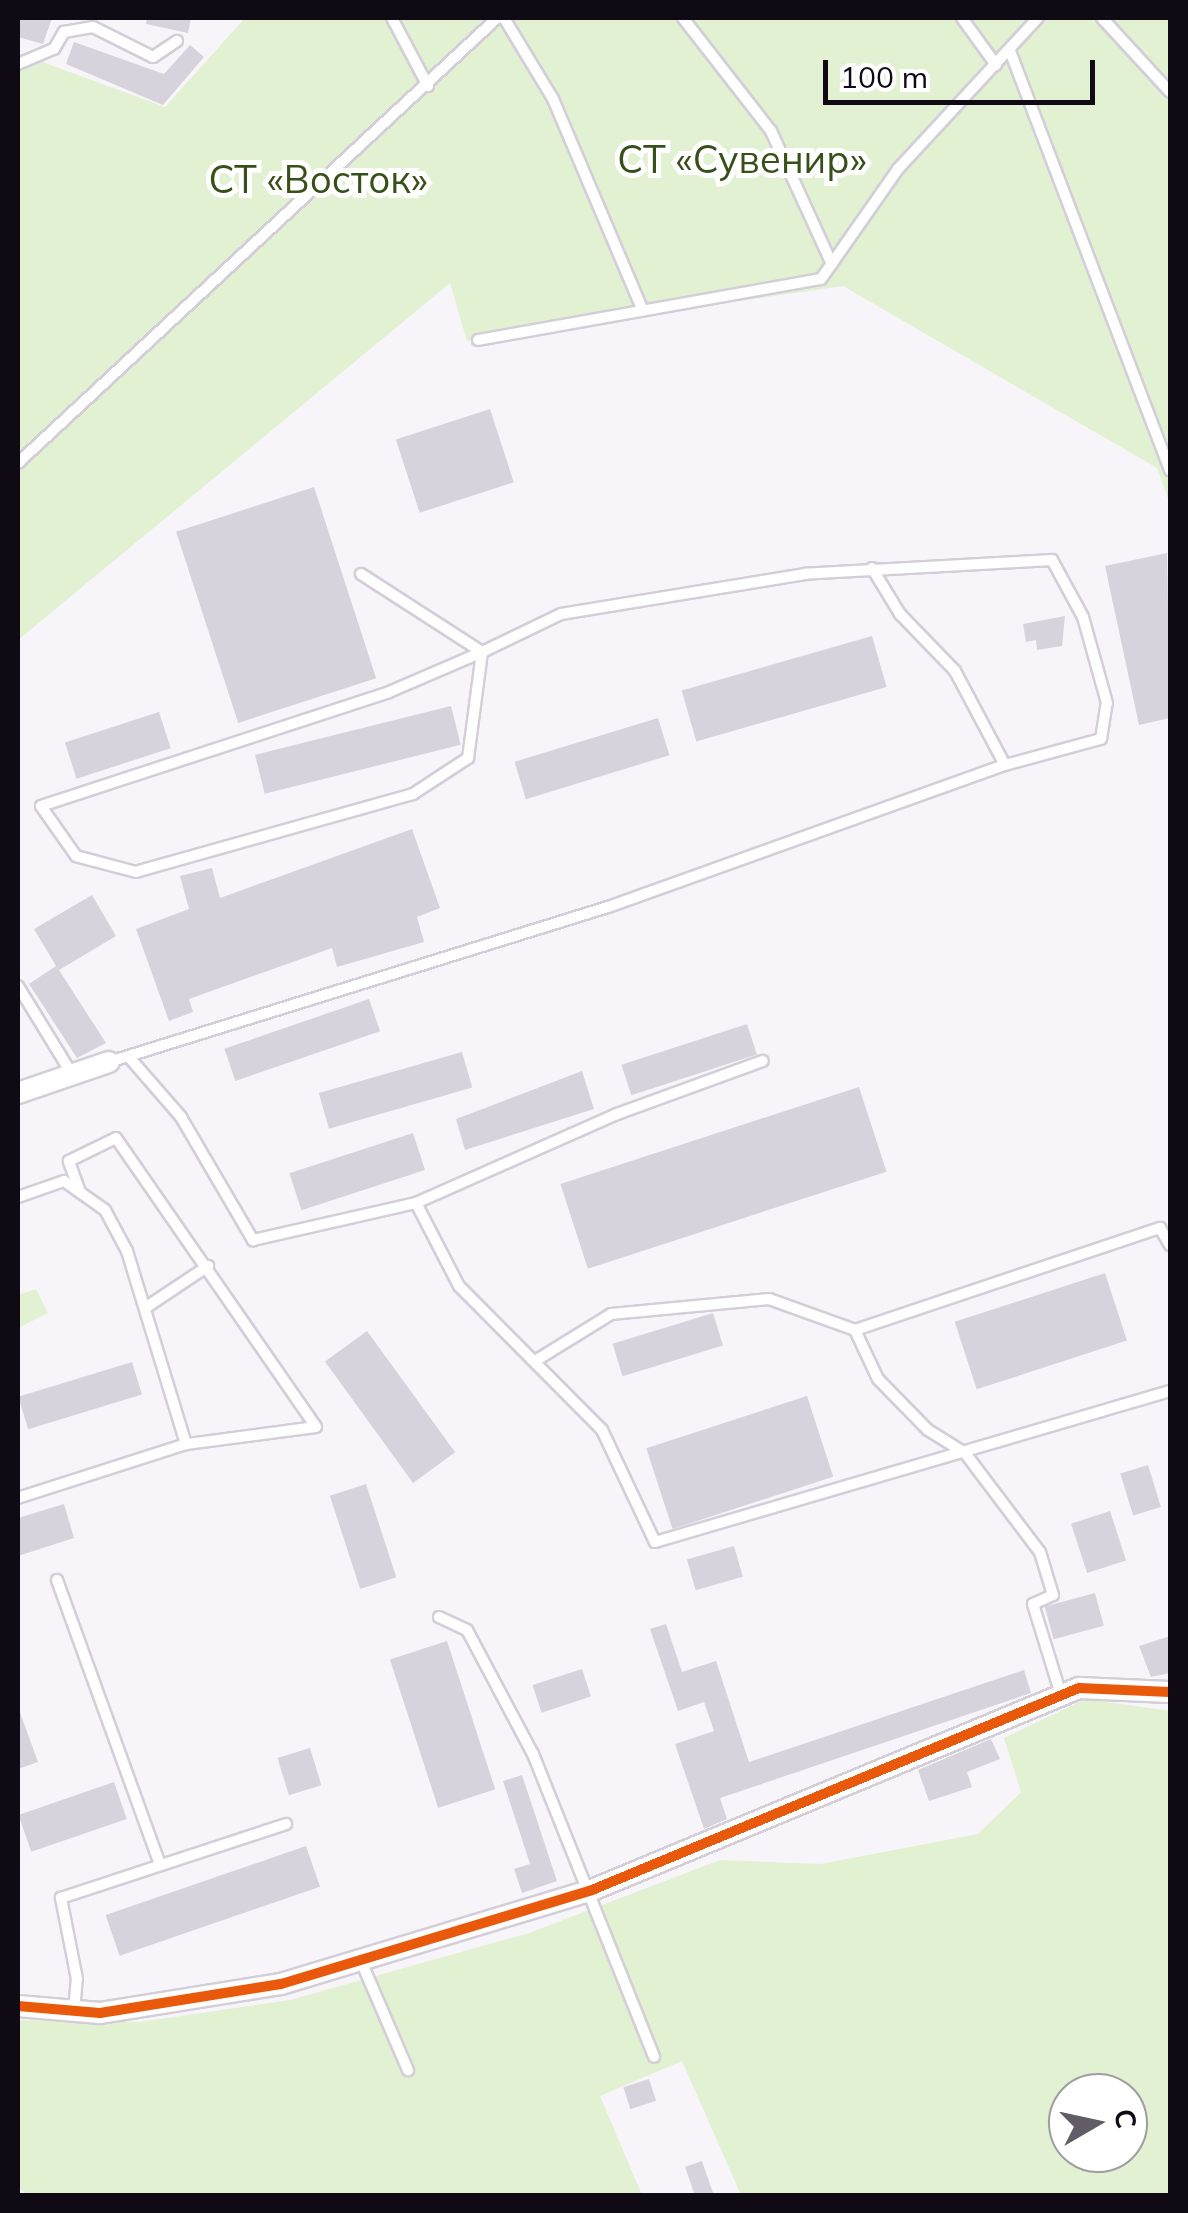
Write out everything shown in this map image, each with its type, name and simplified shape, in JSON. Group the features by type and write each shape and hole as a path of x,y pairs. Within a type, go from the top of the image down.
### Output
{"street":[{"path":"18,1093 119,1059"},
{"path":"18,2006 74,2011 281,1984 592,1890 1060,1696 1119,1684 1170,1692"}],"lane":[{"path":"18,64 54,50 64,32 62,18"},
{"path":"392,18 428,86"},
{"path":"18,463 501,18 552,99 643,311"},
{"path":"683,18 770,132 832,264"},
{"path":"962,18 996,65"},
{"path":"478,340 822,279 898,170 1038,18"},
{"path":"1102,18 1170,92"},
{"path":"64,32 92,27 154,57 177,41"},
{"path":"1010,51 1170,470"},
{"path":"482,652 468,758 413,794 136,872 76,856 41,806 389,692 561,614 872,568 1052,560 1083,617 1106,704 1101,739 1005,766 608,907 119,1059 182,1118 254,1240 416,1204 617,1114 763,1061"},
{"path":"872,568 900,614 955,671 1005,766"},
{"path":"362,574 482,652"},
{"path":"18,986 72,1075"},
{"path":"18,1498 186,1444 316,1427 116,1138 69,1161 80,1192"},
{"path":"18,1197 64,1180 105,1210 145,1308 186,1444"},
{"path":"416,1204 458,1286 602,1430 654,1542 1170,1390"},
{"path":"536,1361 611,1314 769,1300 856,1330 1160,1228 1170,1245"},
{"path":"145,1308 208,1266"},
{"path":"856,1330 878,1378 928,1430 965,1452 1040,1552 1053,1595 1033,1604 1060,1696"},
{"path":"57,1580 160,1865"},
{"path":"440,1617 467,1630 592,1890 654,2057"},
{"path":"74,2011 77,1979 61,1898 286,1824"},
{"path":"361,1961 408,2070"}],"green space":[{"path":"245,18 1170,18 1170,504 1157,468 843,286 467,341 450,283 18,640 18,53 165,107"},
{"path":"36,1289 48,1313 18,1328 18,1295"},
{"path":"1086,1699 1170,1711 1170,2195 741,2195 682,2061 600,2096 642,2195 29,2196 18,2187 18,2020 140,2022 290,2000 529,1933 720,1860 821,1864 978,1834 1021,1792 1004,1738"}],"building":[{"path":"18,18 52,18 43,44 18,37"},
{"path":"147,18 191,18 188,33 146,24"},
{"path":"74,42 164,74 190,45 204,57 163,105 66,64"},
{"path":"490,409 514,482 420,513 396,440"},
{"path":"314,487 376,678 238,723 176,532"},
{"path":"1167,553 1170,718 1139,725 1105,566"},
{"path":"1065,616 1062,646 1037,650 1036,640 1026,642 1023,624"},
{"path":"872,636 887,687 696,742 682,691"},
{"path":"451,706 461,745 265,794 255,755"},
{"path":"159,712 171,748 77,779 65,743"},
{"path":"658,718 669,755 526,799 515,762"},
{"path":"412,829 440,908 417,917 424,942 337,967 332,948 189,999 193,1012 169,1021 136,929 189,909 180,876 212,868 220,898"},
{"path":"92,895 116,936 59,970 106,1043 77,1058 29,984 56,966 34,929"},
{"path":"369,999 380,1031 235,1081 224,1049"},
{"path":"747,1024 757,1054 631,1095 621,1065"},
{"path":"462,1052 472,1088 329,1129 319,1093"},
{"path":"582,1071 594,1109 465,1150 456,1119"},
{"path":"859,1087 887,1172 588,1269 560,1184"},
{"path":"413,1133 425,1170 301,1210 289,1173"},
{"path":"1105,1273 1127,1341 977,1389 955,1322"},
{"path":"713,1313 723,1346 623,1376 613,1344"},
{"path":"367,1331 455,1452 413,1483 325,1362"},
{"path":"132,1362 142,1395 28,1429 18,1397"},
{"path":"807,1396 833,1477 673,1529 646,1448"},
{"path":"1148,1465 1161,1507 1133,1516 1120,1473"},
{"path":"366,1484 396,1577 360,1589 330,1496"},
{"path":"64,1504 74,1538 18,1556 18,1518"},
{"path":"1110,1511 1126,1560 1087,1573 1071,1524"},
{"path":"734,1546 743,1577 696,1590 687,1560"},
{"path":"1095,1593 1104,1626 1054,1639 1045,1606"},
{"path":"666,1624 682,1672 716,1661 749,1762 1024,1670 1031,1693 720,1798 727,1819 704,1829 675,1744 714,1731 704,1702 678,1711 650,1629"},
{"path":"1170,1636 1170,1673 1151,1677 1139,1646"},
{"path":"447,1641 495,1789 438,1808 390,1660"},
{"path":"582,1669 591,1697 542,1713 533,1685"},
{"path":"18,1707 38,1762 18,1769"},
{"path":"991,1739 1000,1759 967,1772 972,1787 929,1801 918,1770"},
{"path":"310,1748 321,1785 289,1795 277,1758"},
{"path":"522,1775 557,1881 522,1893 514,1869 530,1864 503,1781"},
{"path":"114,1782 127,1819 31,1852 19,1815"},
{"path":"306,1846 320,1887 120,1956 106,1915"},
{"path":"649,2079 656,2101 630,2109 623,2087"},
{"path":"702,2161 713,2193 695,2196 685,2167"}],"cycle path":[{"path":"18,2006 100,2013 281,1984 592,1890 1079,1688 1170,1692"}],"park label":[{"name":"СТ «Сувенир»","path":"742,160"},
{"name":"СТ «Восток»","path":"318,180"}]}
